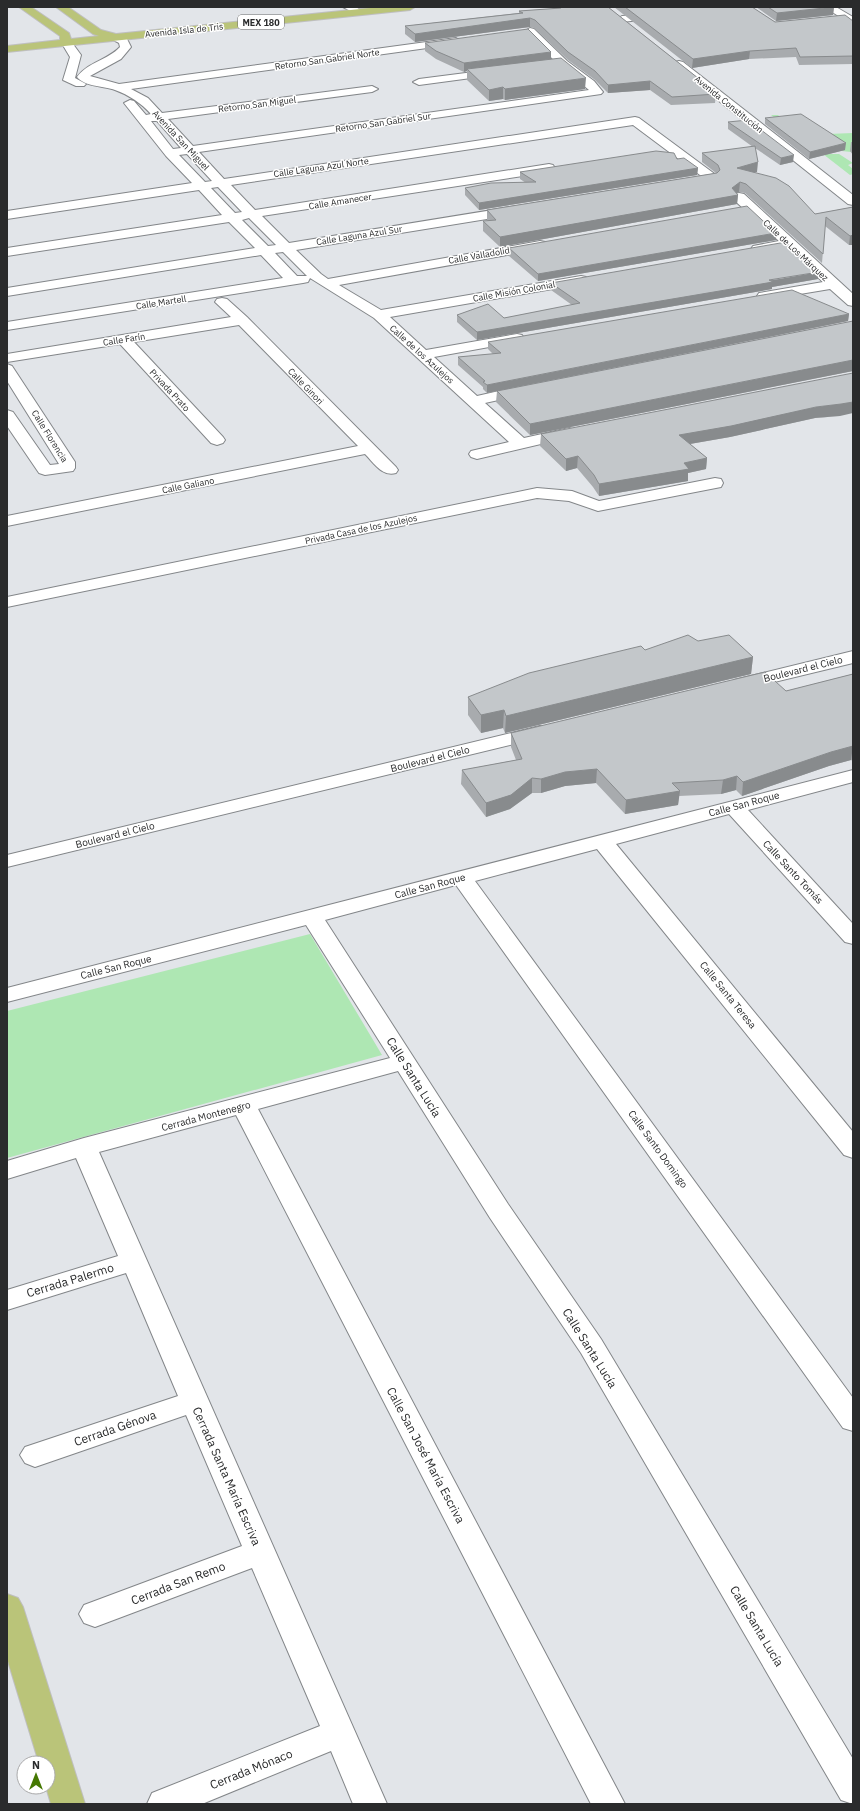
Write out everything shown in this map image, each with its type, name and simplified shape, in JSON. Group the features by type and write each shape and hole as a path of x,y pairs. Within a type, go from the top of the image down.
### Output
{"main road":[{"path":"24,7 65,39"},
{"path":"61,7 97,32 113,37"},
{"name":"Avenida Isla de Tris","path":"7,49 97,32 351,8 372,9 410,7"},
{"name":"Avenida Isla de Tris","path":"7,41 113,37 351,8"},
{"path":"126,47 160,32"},
{"path":"7,49 38,50 75,54"},
{"path":"7,1608 68,1804"}],"street":[{"path":"829,7 850,20"},
{"path":"618,12 635,23 648,27"},
{"path":"832,20 850,20"},
{"path":"528,30 563,63"},
{"path":"113,37 123,41 126,47"},
{"path":"65,39 75,54"},
{"name":"Retorno San Gabriel Norte","path":"119,87 467,40"},
{"name":"Avenida San Miguel","path":"126,47 117,57 87,72 83,77 119,87 144,100 220,182 285,247 317,276"},
{"name":"Avenida San Miguel","path":"75,54 76,59 70,72 69,80 125,98 170,153 230,218 289,276"},
{"name":"Avenida Constitución","path":"668,55 853,201"},
{"name":"Avenida Constitución","path":"685,55 744,101"},
{"path":"548,65 563,63"},
{"name":"Retorno San Gabriel Sur","path":"170,153 597,92 590,83 563,63"},
{"path":"419,82 510,70"},
{"name":"Retorno San Miguel","path":"142,119 372,89"},
{"path":"716,94 733,92"},
{"name":"Calle Laguna Azul Norte","path":"7,215 635,121 673,149"},
{"path":"657,151 673,149 712,178 696,181"},
{"name":"Calle Amanecer","path":"7,252 564,166"},
{"name":"Calle de Los Márquez","path":"739,197 791,243 853,302"},
{"name":"Calle Laguna Azul Sur","path":"7,292 534,207"},
{"path":"734,210 750,207"},
{"name":"Calle Valladolid","path":"317,276 554,242"},
{"path":"744,251 791,243"},
{"name":"Calle Martell","path":"7,326 39,316 289,276 317,276"},
{"name":"Calle de los Azulejos","path":"317,276 379,315 520,443"},
{"name":"Calle Misión Colonial","path":"379,315 597,277"},
{"path":"748,298 833,284"},
{"name":"Calle Ginori","path":"222,302 242,320 390,470"},
{"name":"Calle Martell","path":"7,316 39,316"},
{"name":"Calle Farín","path":"7,358 242,320"},
{"path":"422,355 530,336"},
{"name":"Privada Prato","path":"123,339 217,440"},
{"name":"Calle Florencia","path":"7,369 67,462 67,468 45,470 8,416"},
{"path":"473,401 542,387"},
{"path":"8,416 34,412"},
{"path":"477,454 520,443 582,431"},
{"name":"Calle Galiano","path":"7,521 368,449"},
{"name":"Privada Casa de los Azulejos","path":"7,602 537,493 572,496 598,506 715,483"},
{"name":"Boulevard el Cielo","path":"721,689 853,657"},
{"name":"Boulevard el Cielo","path":"7,861 558,728"},
{"name":"Calle San Roque","path":"7,995 853,776"},
{"name":"Calle Santo Tomás","path":"734,807 853,937"},
{"name":"Calle Santa Teresa","path":"602,841 853,1149"},
{"name":"Calle Santo Domingo","path":"462,878 853,1420"},
{"name":"Calle Santa Lucía","path":"312,917 499,1211 591,1346 853,1789"},
{"name":"Cerrada Montenegro","path":"7,1170 84,1147 244,1106 404,1062"},
{"name":"Calle San José María Escriva","path":"244,1106 608,1804"},
{"name":"Cerrada Santa María Escriva","path":"84,1147 370,1804"},
{"name":"Cerrada Palermo","path":"7,1300 133,1261"},
{"name":"Cerrada Génova","path":"35,1455 195,1402"},
{"name":"Cerrada San Remo","path":"95,1614 260,1552"},
{"name":"Cerrada Mónaco","path":"164,1804 339,1733"}],"green space":[{"path":"771,115 778,115 802,135 853,133 853,150 851,152 813,148"},
{"path":"823,154 839,154 853,163 848,165 853,169 853,174 850,175"},
{"path":"310,934 382,1055 7,1158 7,1011"}],"building":[{"path":"560,7 608,7 703,82 699,83 716,94 672,97 650,81 608,85 595,71 568,52 535,20 530,18 415,34 405,26 523,13 519,11 561,8"},
{"path":"625,7 752,7 775,22 845,15 853,21 853,56 800,57 796,48 750,51 693,59"},
{"path":"768,7 834,7 777,13"},
{"path":"528,29 551,52 464,63 436,51 425,43"},
{"path":"561,58 586,78 505,89 503,87 489,90 467,69"},
{"path":"801,114 846,143 810,152 765,118"},
{"path":"748,120 794,155 781,158 728,122"},
{"path":"755,146 758,162 737,168 776,178 789,186 815,214 853,207 853,235 850,236 826,217 823,254 746,184 740,182 732,188 738,195 500,237 483,221 496,220 487,210 717,173 720,170 718,165 702,153"},
{"path":"656,151 674,153 677,159 684,158 698,168 479,203 465,188 491,183 536,182 520,172"},
{"path":"747,206 776,233 538,274 509,248"},
{"path":"786,242 819,272 769,280 773,282 477,332 457,315 488,304 504,318 580,303 551,283"},
{"path":"792,290 849,314 487,385 483,382 485,381 458,357 501,353 488,342"},
{"path":"853,321 853,360 530,424 497,391"},
{"path":"853,373 853,402 816,407 731,426 679,435 707,458 684,463 689,469 599,484 594,475 578,456 566,459 541,434"},
{"path":"688,635 698,641 729,635 753,657 506,716 504,710 481,715 468,697 529,673 641,646 645,650"},
{"path":"765,672 786,691 853,674 853,746 743,782 737,776 723,780 672,783 680,791 626,800 597,769 565,772 541,779 532,778 511,795 486,803 462,770 522,759 511,733"}]}
